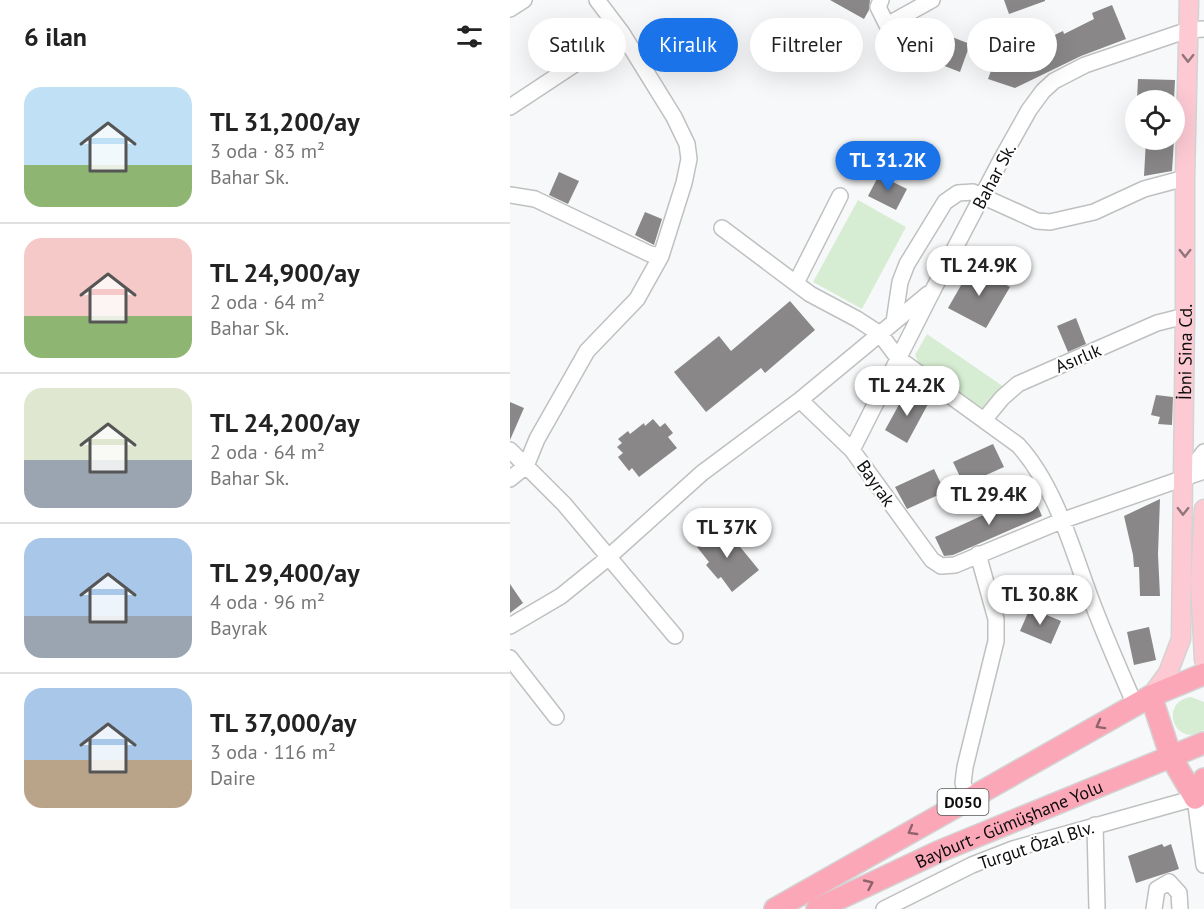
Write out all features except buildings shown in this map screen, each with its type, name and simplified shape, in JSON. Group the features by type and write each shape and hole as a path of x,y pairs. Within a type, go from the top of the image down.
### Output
{"highway":[{"name":"Bayburt - Gümüşhane Yolu","path":"775,909 1143,701 1204,674"},
{"path":"1143,701 1195,798"},
{"name":"Bayburt - Gümüşhane Yolu","path":"816,909 938,852 1204,742"},
{"path":"1195,798 1204,778"}],"main road":[{"name":"İbni Sina Cd.","path":"1143,701 1168,673 1182,639 1185,178 1196,30 1188,0"},
{"path":"1204,509 1202,582 1204,660"}],"street":[{"path":"510,9 524,0"},
{"path":"597,0 611,18"},
{"path":"881,0 878,7 887,25 932,0"},
{"name":"Bahar Sk.","path":"852,450 983,196 1029,110 1043,91 1054,81 1085,65 1196,30"},
{"path":"510,479 526,466 537,439 587,351 637,299 661,256 684,183 689,159 687,144 674,117 626,39"},
{"path":"510,107 563,72"},
{"path":"894,322 900,282 907,264 945,202 951,197 964,191 983,196 1037,221 1050,222 1094,212 1144,189 1185,178"},
{"path":"510,195 534,198 650,254 661,256"},
{"path":"795,283 840,196"},
{"path":"722,228 810,294 880,334 898,358 1018,445 1027,454 1038,470 1061,521 1099,621 1143,701"},
{"path":"510,626 561,596 609,557 702,473 800,400 933,290"},
{"name":"Asırlık","path":"984,420 1002,398 1018,384 1157,323 1185,316"},
{"name":"Bayrak","path":"800,400 852,450 932,560 941,566 955,565 1061,521 1204,471"},
{"path":"510,450 564,504 675,636"},
{"path":"1184,478 1204,452"},
{"path":"968,799 963,783 964,767 996,641 996,619 978,554"},
{"path":"510,658 556,717"},
{"path":"1195,798 1204,865"},
{"name":"Turgut Özal Blv.","path":"893,907 972,865 1013,849 1195,798"},
{"path":"1095,825 1097,909"},
{"path":"1154,909 1157,889 1168,882 1179,893 1180,909"}],"green space":[{"path":"858,200 906,227 862,309 813,282"},
{"path":"927,334 1004,387 984,407 979,409 921,368 915,355"},
{"path":"1191,697 1204,702 1204,730 1194,735 1185,734 1179,730 1174,723 1173,715 1175,707 1181,701"}]}
